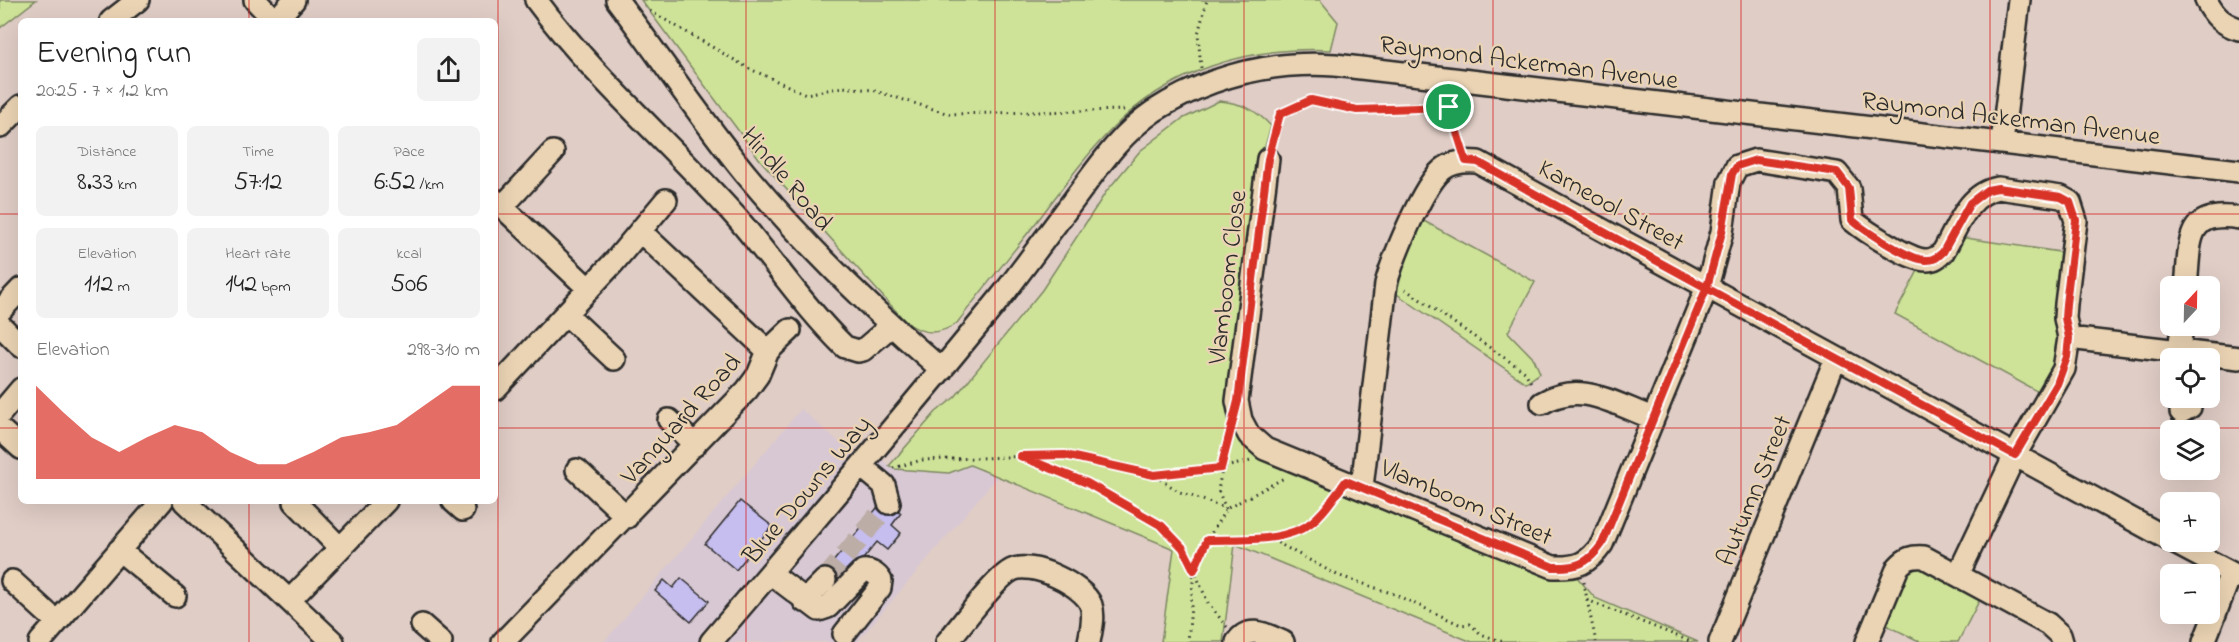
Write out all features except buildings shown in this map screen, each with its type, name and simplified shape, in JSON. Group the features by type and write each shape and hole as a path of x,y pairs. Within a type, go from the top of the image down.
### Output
{"street":[{"path":"115,18 138,0"},
{"path":"255,0 272,18"},
{"path":"278,18 294,0"},
{"path":"536,0 566,37 738,220 782,277 846,347 858,351 863,350 891,326"},
{"name":"Hindle Road","path":"617,0 744,171 842,281 942,370"},
{"path":"2002,143 2019,0"},
{"path":"2206,0 2213,14 2223,23 2239,29"},
{"name":"Raymond Ackerman Avenue","path":"942,370 1027,263 1107,155 1129,132 1154,112 1203,84 1274,66 1335,65 2239,171"},
{"path":"0,127 18,109"},
{"path":"553,152 499,204 589,289"},
{"name":"Vlamboom Close","path":"1238,401 1268,159"},
{"path":"1354,484 1386,284 1396,255 1432,182 1443,169 1466,161"},
{"name":"Karneool Street","path":"1466,161 1478,162 2160,534"},
{"path":"1582,566 1602,544 1707,287 1722,232 1728,182 1737,166 1746,162 1767,162 1837,172 1849,188 1852,220 1912,256 1925,261 1936,258 1943,252 1977,196 1998,188 2061,197 2070,202 2075,211 2065,318 2069,338 2064,369 2015,455 1958,575"},
{"path":"498,381 566,314 641,232 666,200"},
{"path":"2187,276 2192,236 2198,224 2212,215 2239,218"},
{"name":"Vanguard Road","path":"641,232 768,351"},
{"path":"0,311 18,292"},
{"path":"566,314 614,359"},
{"path":"0,325 18,343"},
{"name":"Vanguard Road","path":"503,642 627,517 752,385 768,351 790,330"},
{"path":"2069,338 2160,350"},
{"path":"2220,356 2239,358"},
{"name":"Autumn Street","path":"1720,642 1836,358"},
{"name":"Blue Downs Way","path":"711,642 942,370"},
{"path":"1542,403 1557,394 1574,391 1653,418"},
{"path":"0,414 18,393"},
{"name":"Vlamboom Street","path":"1238,401 1241,420 1249,435 1265,449 1553,567 1582,566"},
{"path":"669,420 695,445"},
{"path":"0,429 18,445"},
{"path":"861,466 884,485 889,503"},
{"name":"Vanguard Road","path":"577,470 627,517"},
{"path":"12,581 48,636 159,504"},
{"path":"187,504 333,642"},
{"path":"297,504 340,548"},
{"path":"290,600 383,504"},
{"path":"119,550 175,596"},
{"name":"Karneool Street","path":"2192,552 2235,575"},
{"path":"1867,642 1898,567 1904,560 1914,556 1924,557 2048,624 2060,635 2062,642"},
{"path":"947,642 1006,573 1024,567 1072,585 1087,598 1093,615 1089,642"},
{"path":"770,573 814,608 825,610 863,571 868,570 877,576 881,581 880,588 844,634"},
{"path":"2204,642 2235,575"},
{"path":"804,601 825,580"},
{"path":"422,624 441,642"},
{"path":"1239,638 1250,631 1263,633 1283,642"}],"path":[{"path":"1203,84 1198,34 1207,0"},
{"path":"643,8 750,69 806,94 843,87 873,90 949,114 1107,109 1154,112"},
{"path":"1450,96 1449,107 1466,161"},
{"path":"1268,159 1280,114 1311,100 1357,110 1449,107"},
{"path":"1386,284 1406,289 1525,372 1542,403"},
{"path":"1226,509 1218,489 1231,430"},
{"path":"886,471 922,460 1065,455 1154,475 1221,468 1253,460 1265,449"},
{"path":"1020,456 1087,483 1162,526 1183,548 1208,603 1239,638"},
{"path":"1188,642 1194,570 1207,540 1226,509 1306,466"},
{"path":"1154,475 1180,492 1226,509"},
{"path":"1207,540 1267,537 1302,529 1354,484"},
{"path":"1267,537 1337,575 1394,594 1461,625 1470,624 1481,634 1503,642"},
{"path":"1582,566 1596,642"},
{"path":"1587,600 1692,642"}],"shaded area":[{"path":"801,409 864,464 873,454 895,469 951,471 969,465 997,477 857,642 604,642"}],"green space":[{"path":"0,0 36,0 0,28"},
{"path":"641,0 1320,0 1338,22 1331,50 1270,52 1212,66 1184,77 1133,109 1101,140 957,323 944,330 931,332 918,329 905,321 761,161"},
{"path":"1219,101 1235,103 1248,108 1271,126 1261,160 1235,424 1558,576 1576,576 1595,598 1698,642 1472,642 1235,544 1223,642 1161,642 1174,549 970,465 949,473 895,469 889,466 936,412 955,397 1042,290 1106,192 1140,151 1182,119"},
{"path":"1422,220 1535,282 1508,332 1534,359 1540,373 1526,383 1394,292 1397,275"},
{"path":"1959,237 2066,253 2059,359 2042,394 1895,314 1920,267"},
{"path":"1919,564 1981,597 1958,642 1921,642 1882,623 1904,571"}],"tunnel":[{"path":"825,580 889,503"}],"route":[{"path":"1449,107 1357,110 1311,100 1280,114 1268,159 1238,401 1221,468 1154,475 1118,465 1065,455 1020,456 1087,483 1114,501 1162,526 1183,548 1194,570 1207,540 1267,537 1302,529 1322,513 1346,481 1553,567 1582,566 1602,544 1707,287 1716,261 1722,232 1728,182 1737,166 1756,160 1837,172 1849,188 1852,220 1860,227 1918,260 1925,261 1932,260 1943,252 1970,203 1987,190 1998,188 2061,197 2070,202 2075,211 2076,220 2066,304 2065,318 2069,338 2064,369 2015,455 1836,358 1707,287 1478,162 1466,161 1449,107"}]}
